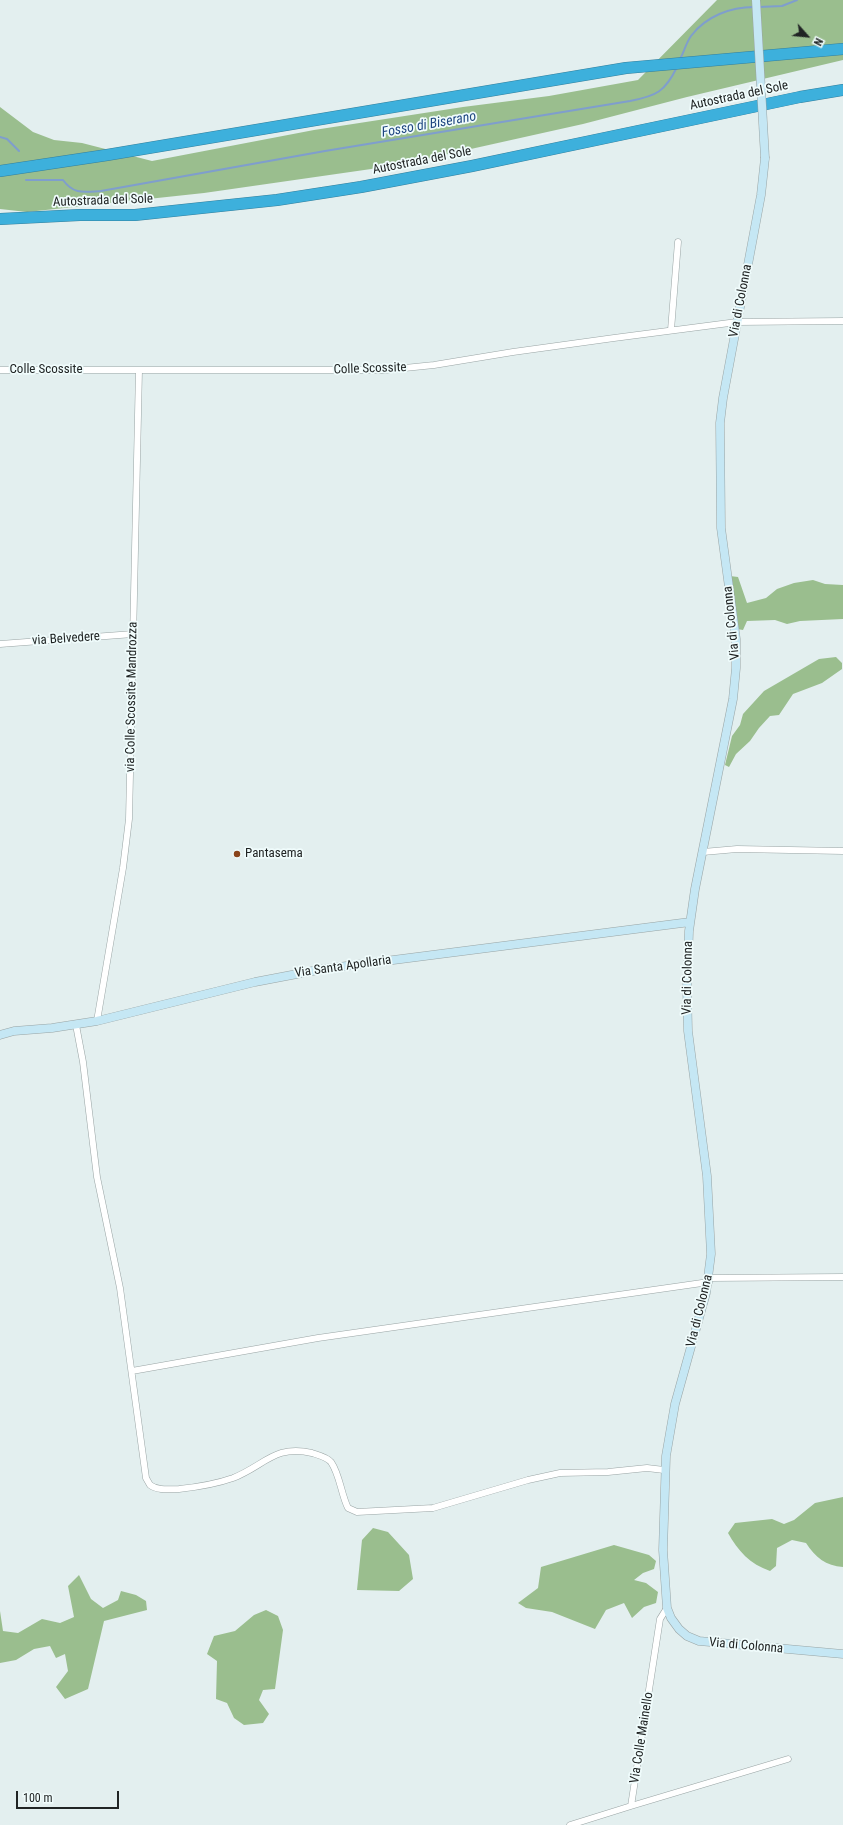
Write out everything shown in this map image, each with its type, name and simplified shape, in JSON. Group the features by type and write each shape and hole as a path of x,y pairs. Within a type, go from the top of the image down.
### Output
{"highway":[{"path":"0,171 107,155 626,68 843,49"},
{"name":"Autostrada del Sole","path":"0,219 80,215 135,215 277,200 361,187 472,166 792,98 843,90"}],"street":[{"name":"Via di Colonna","path":"756,0 765,158 761,195 721,410 719,486 721,528 734,626 736,668 733,699 690,922 686,988 688,1030 709,1204 711,1254 709,1280 675,1404 664,1470 663,1550 667,1608 670,1618 687,1636 699,1641 843,1654"},
{"path":"671,330 678,242"},
{"name":"Colle Scossite","path":"0,370 368,371 402,369 513,352 737,322 843,321"},
{"name":"via Colle Scossite Mandrozza","path":"97,1021 123,868 129,819 139,370"},
{"name":"via Belvedere","path":"0,644 133,634"},
{"path":"703,852 737,850 843,852"},
{"name":"Via Santa Apollaria","path":"0,1035 14,1031 76,1025 97,1021 286,976 461,950 690,922"},
{"path":"76,1025 83,1062 97,1177 120,1288 146,1478 150,1485 155,1488 177,1489 216,1483 240,1475 274,1455 293,1450 314,1454 329,1460 348,1508 357,1512 433,1508 537,1478 560,1473 620,1472 647,1468 664,1470"},
{"path":"132,1371 318,1338 709,1280 843,1277"},
{"name":"Via Colle Mainello","path":"631,1806 660,1619 667,1608"},
{"path":"570,1825 788,1760"}],"green space":[{"path":"717,0 843,0 843,60 687,97 583,124 399,165 204,193 27,212 0,209 0,107 33,132 54,140 82,143 152,161 314,130 463,107 549,96 638,80"},
{"path":"730,576 738,577 747,603 766,598 777,589 794,583 813,580 825,584 843,585 843,619 800,621 787,624 775,620 747,621 743,630 737,629"},
{"path":"836,657 842,663 842,669 822,683 793,694 779,715 770,716 750,741 736,754 729,767 725,765 732,736 740,725 743,714 764,691 819,659"},
{"path":"843,1497 843,1567 826,1563 813,1553 806,1543 792,1540 777,1548 776,1566 770,1571 756,1565 745,1556 736,1546 728,1533 735,1523 772,1519 784,1524 794,1520 815,1503"},
{"path":"373,1528 388,1532 409,1555 413,1579 399,1591 357,1590 362,1540"},
{"path":"614,1545 649,1555 656,1561 654,1569 643,1573 634,1580 646,1583 658,1592 656,1603 644,1607 632,1618 624,1603 606,1610 595,1629 552,1612 526,1608 518,1603 538,1588 541,1567"},
{"path":"79,1575 91,1599 103,1608 118,1600 121,1591 136,1595 146,1601 147,1610 104,1621 88,1689 65,1699 56,1687 68,1671 65,1654 56,1658 50,1646 34,1649 16,1660 0,1663 0,1611 3,1631 18,1633 42,1619 60,1623 74,1617 68,1586"},
{"path":"266,1610 278,1616 283,1630 275,1689 263,1690 259,1700 269,1714 263,1723 244,1725 234,1718 227,1703 216,1699 217,1661 207,1654 214,1636 235,1631 254,1615"}],"waterway":[{"name":"Fosso di Biserano","path":"759,7 782,6 797,0"},
{"name":"Fosso di Biserano","path":"680,59 691,36 711,18 728,11 745,7 754,7"},
{"name":"Fosso di Biserano","path":"26,180 63,180 71,188 80,192 101,191 325,151 630,101 647,97 659,92 668,82 677,67"},
{"name":"Fosso di Biserano","path":"0,137 7,139 19,151"}],"place":[{"name":"Pantasema","path":"237,854"}]}
